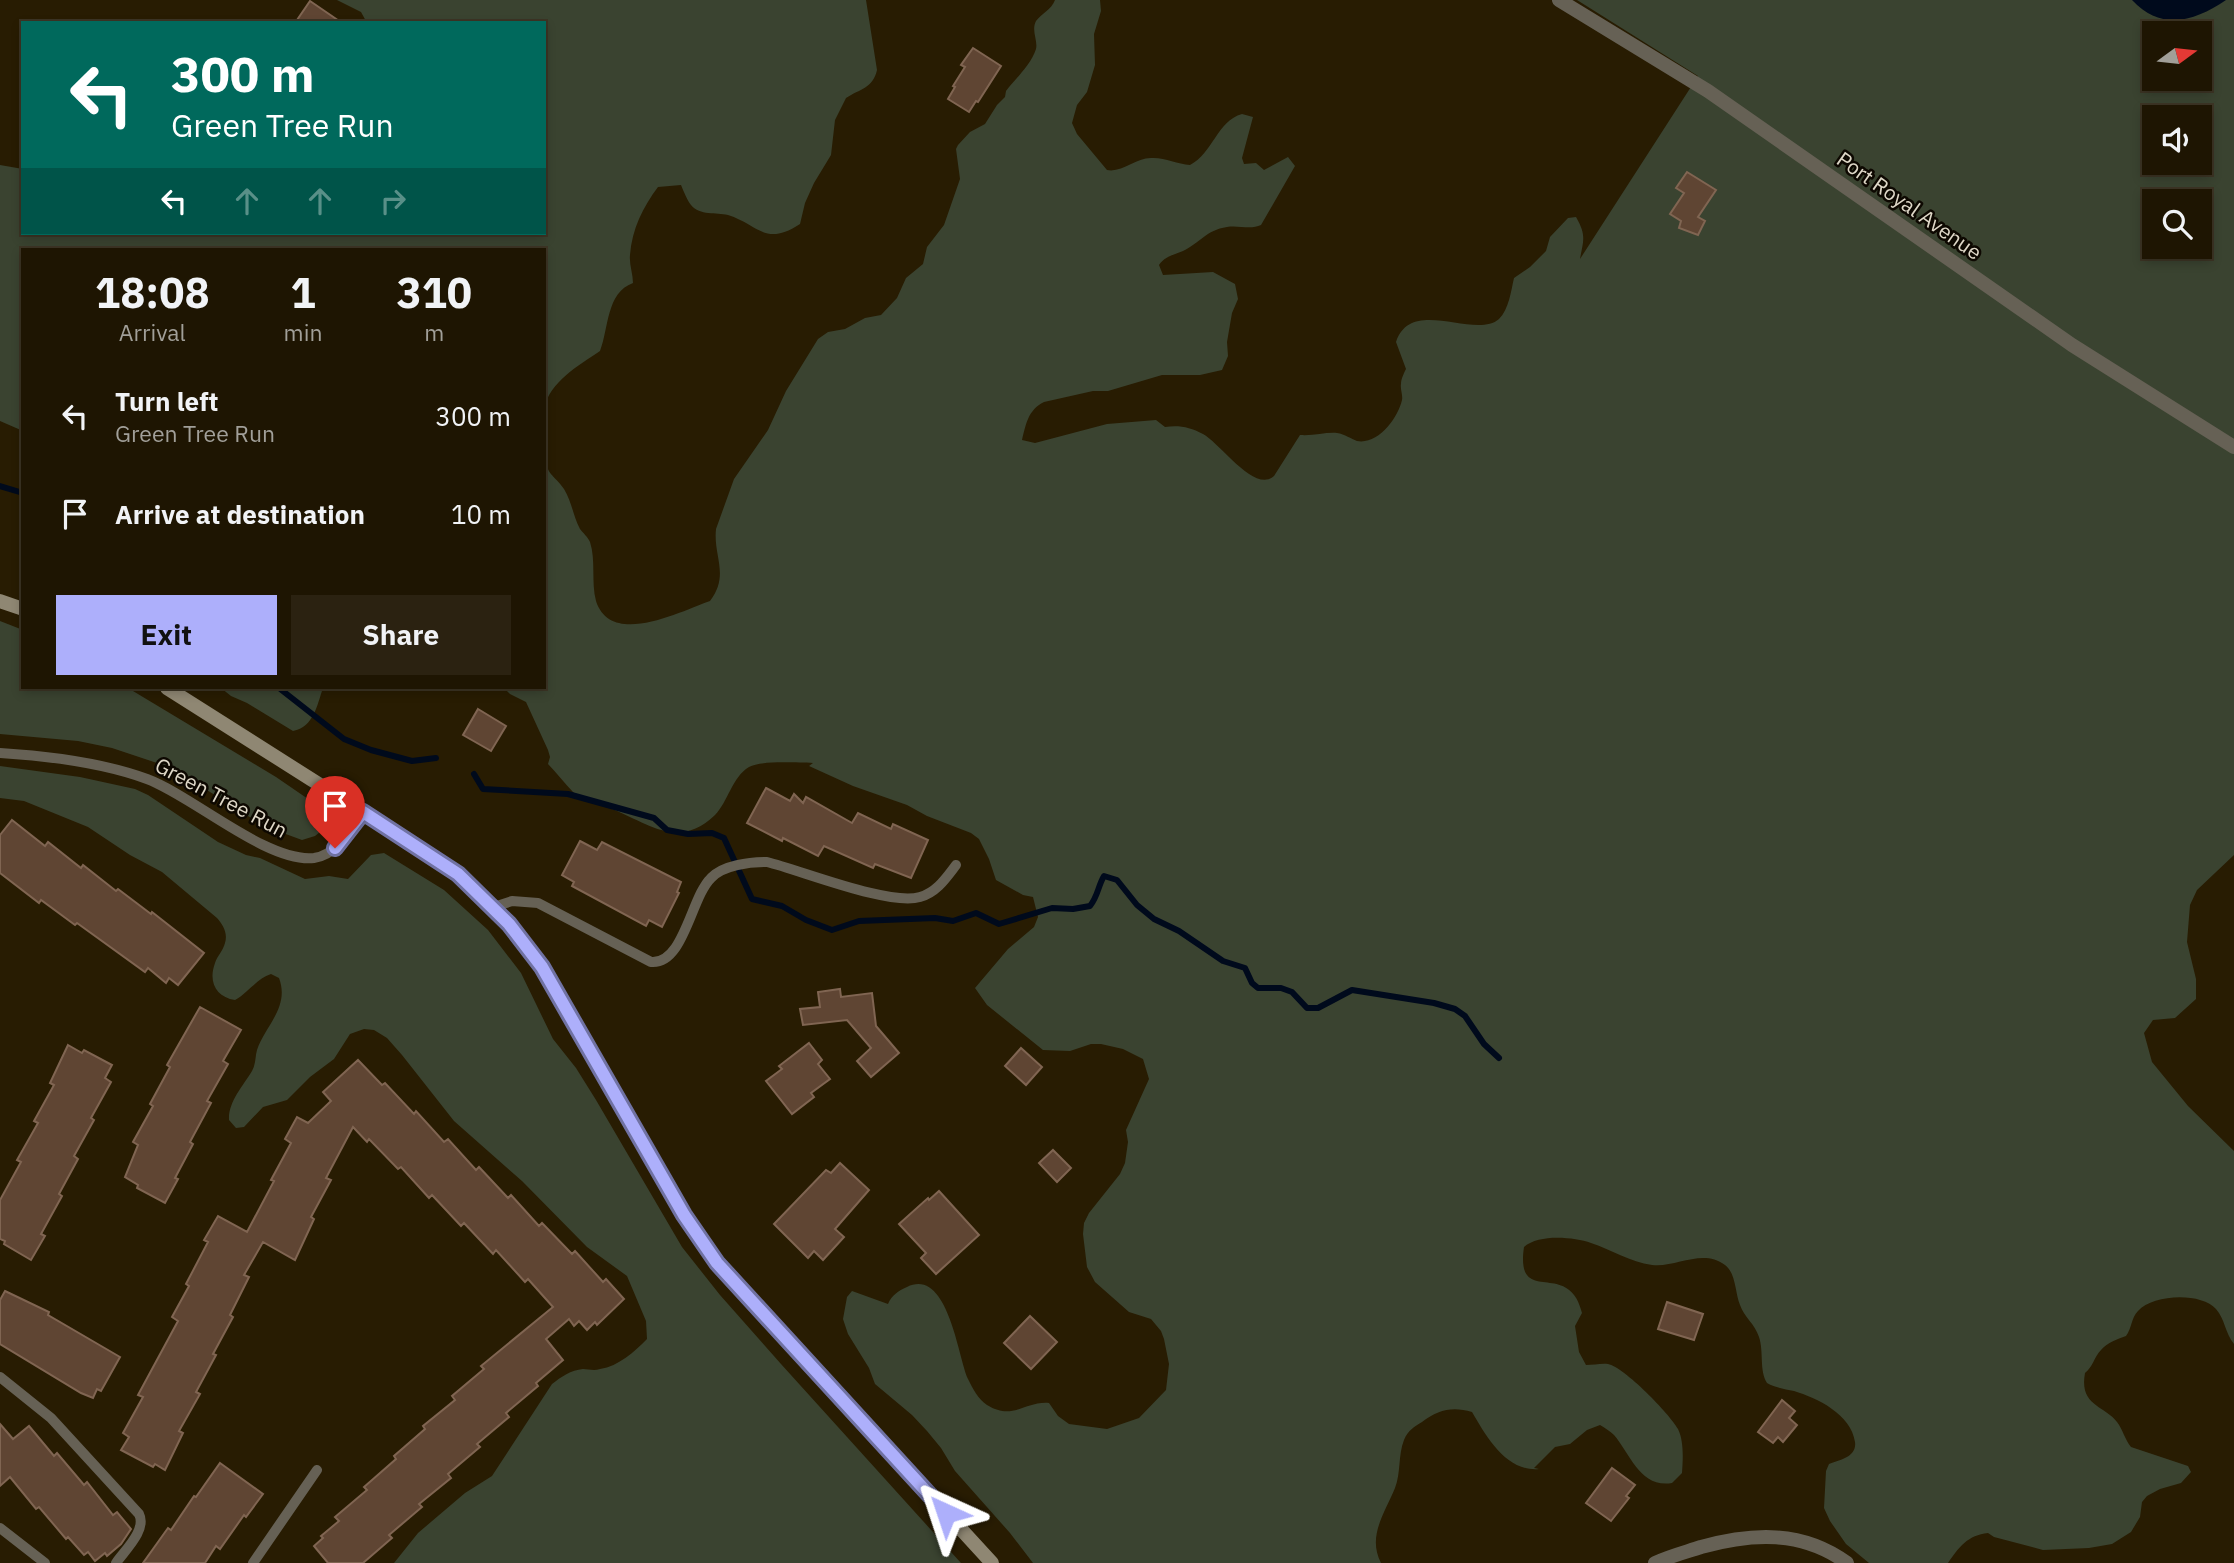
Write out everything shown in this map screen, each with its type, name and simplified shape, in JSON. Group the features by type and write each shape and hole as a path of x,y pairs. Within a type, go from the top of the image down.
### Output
{"main road":[{"path":"0,601 21,608"},
{"path":"169,689 440,861 494,907 542,967 684,1215 717,1263 992,1563"}],"street":[{"name":"Port Royal Avenue","path":"1559,0 1708,91 2072,345 2234,447"},
{"path":"1655,1563 1718,1542 1772,1535 1818,1545 1847,1563"}],"lane":[{"name":"Green Tree Run","path":"0,753 89,764 148,779 194,803 246,836 304,859 327,854 343,839 363,812"},
{"path":"494,907 512,901 538,903 651,962 658,963 671,954 705,884 718,872 753,862 781,866 898,899 921,897 931,892 956,865"},
{"path":"0,1377 51,1418 142,1520 140,1529 116,1563"},
{"path":"253,1563 317,1470"},
{"path":"0,1528 45,1563"}],"green space":[{"path":"337,0 866,0 877,70 869,84 846,98 835,120 831,155 805,203 800,224 788,231 770,234 728,215 699,211 690,203 681,185 658,187 643,210 633,236 630,258 633,283 624,288 613,303 600,351 559,382 546,402 546,248 21,248 21,430 0,421 0,165 21,169 21,235 546,235 546,21 366,21 361,12"},
{"path":"1055,0 1100,0 1101,11 1094,34 1095,65 1087,92 1077,105 1072,123 1077,134 1107,170 1151,158 1190,165 1198,160 1227,123 1242,114 1253,117 1242,158 1244,164 1256,163 1264,170 1288,157 1295,166 1261,225 1227,227 1214,231 1159,265 1163,275 1213,272 1235,284 1238,299 1232,313 1227,342 1228,356 1222,370 1200,375 1162,375 1108,391 1093,391 1044,402 1031,413 1022,440 1035,443 1107,424 1156,420 1165,427 1184,427 1203,434 1248,473 1266,480 1274,476 1300,435 1337,433 1357,441 1365,441 1386,429 1402,400 1401,382 1406,369 1396,342 1404,329 1415,322 1429,320 1475,325 1488,324 1499,319 1507,305 1514,278 1546,251 1550,237 1568,218 1576,217 1582,229 1580,259 1698,76 1577,0 2234,0 2234,855 2197,890 2190,905 2187,942 2196,979 2196,999 2175,1018 2153,1020 2144,1033 2152,1062 2188,1106 2234,1151 2234,1344 2219,1313 2209,1304 2189,1298 2165,1298 2145,1305 2138,1311 2126,1336 2103,1348 2085,1373 2084,1384 2089,1399 2112,1416 2131,1447 2188,1466 2191,1472 2181,1483 2147,1496 2142,1502 2140,1517 2131,1532 2112,1544 2043,1550 1988,1533 1975,1536 1965,1543 1948,1563 1869,1563 1846,1544 1824,1508 1826,1471 1829,1464 1847,1457 1853,1451 1855,1442 1852,1432 1840,1415 1822,1403 1767,1383 1759,1337 1738,1300 1729,1269 1716,1260 1707,1258 1652,1265 1575,1239 1547,1238 1524,1247 1523,1265 1527,1276 1566,1288 1575,1297 1582,1313 1575,1326 1579,1352 1586,1365 1608,1364 1625,1373 1666,1413 1680,1434 1683,1450 1682,1473 1672,1483 1652,1480 1637,1468 1614,1435 1600,1425 1587,1430 1570,1444 1555,1447 1534,1468 1539,1469 1527,1468 1517,1465 1498,1451 1472,1412 1452,1409 1440,1412 1414,1427 1404,1440 1397,1482 1377,1534 1377,1553 1381,1563 1033,1563 955,1471 927,1431 875,1384 869,1368 848,1334 843,1319 847,1297 852,1291 888,1304 901,1290 921,1284 932,1290 942,1302 968,1379 978,1397 996,1409 1012,1411 1049,1403 1058,1416 1069,1424 1107,1429 1139,1418 1166,1390 1169,1364 1161,1331 1151,1319 1129,1312 1095,1282 1087,1267 1083,1234 1089,1213 1120,1174 1125,1163 1128,1142 1126,1130 1149,1079 1143,1059 1123,1049 1101,1044 1091,1044 1070,1051 1043,1050 987,1005 975,988 1008,949 1034,927 1038,917 1033,897 1023,895 996,880 979,839 971,833 809,766 813,763 790,762 762,763 749,767 738,777 715,815 702,825 689,831 664,831 577,796 548,764 548,750 526,702 505,689 546,689 546,461 549,471 569,499 580,529 590,542 596,601 604,615 616,622 648,622 710,601 716,592 720,574 716,529 734,479 768,430 786,391 818,339 828,332 845,329 865,318 881,315 897,298 906,278 923,264 927,247 944,225 960,179 956,149 970,132 985,124 1030,61 1036,49 1036,21"},
{"path":"0,621 21,629 21,689 130,689 311,801 320,811 320,832 302,840 264,826 172,768 112,748 78,741 0,734"},
{"path":"222,689 323,689 310,720 300,729 293,731"},
{"path":"0,766 80,777 135,789 218,842 305,879 329,876 348,879 371,855 384,853 444,890 488,930 521,973 553,1039 596,1100 682,1247 720,1295 961,1563 394,1563 418,1533 465,1493 492,1476 552,1384 574,1371 598,1370 614,1365 647,1339 646,1321 627,1276 587,1247 522,1181 454,1121 402,1055 387,1038 374,1030 364,1029 350,1034 334,1059 310,1077 287,1100 263,1107 244,1127 236,1128 229,1120 229,1113 253,1068 257,1050 279,1007 282,988 279,978 271,974 266,976 235,1000 223,996 213,982 215,963 226,939 224,929 217,918 162,872 130,855 88,827 24,801 0,798"}],"water":[{"path":"2132,0 2226,0 2191,18 2167,20 2143,10"}],"building":[{"path":"310,1 339,21 296,21"},
{"path":"973,48 1001,66 969,112 948,99 965,67 961,65"},
{"path":"1687,172 1716,190 1698,217 1705,221 1698,235 1679,228 1681,221 1670,214 1684,193 1676,188"},
{"path":"478,709 506,726 491,751 463,735"},
{"path":"766,788 790,801 794,794 803,803 806,797 852,823 858,813 891,829 893,824 928,840 911,878 875,864 873,868 824,846 818,856 747,823"},
{"path":"12,820 45,846 48,842 81,868 83,865 116,891 118,889 151,914 152,912 204,953 178,985 169,978 166,983 148,968 145,972 77,923 75,925 41,900 39,903 0,873 0,835"},
{"path":"580,841 597,850 602,842 681,882 677,892 679,893 662,927 649,920 646,926 572,886 574,882 562,875"},
{"path":"840,989 841,997 872,993 876,1026 899,1053 871,1077 857,1061 871,1048 847,1020 803,1025 800,1009 820,1007 818,992"},
{"path":"200,1007 241,1030 223,1061 228,1064 207,1101 211,1103 190,1142 193,1144 165,1203 137,1188 138,1185 125,1177 138,1145 133,1142 153,1106 150,1104 170,1067 167,1065"},
{"path":"809,1043 822,1060 818,1064 830,1079 811,1093 814,1097 792,1114 766,1081 782,1069 779,1066"},
{"path":"68,1045 112,1065 105,1078 111,1082 91,1118 94,1120 74,1156 78,1159 41,1234 45,1236 31,1260 0,1239 0,1200 21,1162 17,1160 38,1123 34,1121 54,1085 50,1083"},
{"path":"1021,1048 1042,1067 1026,1085 1005,1066"},
{"path":"358,1060 382,1085 385,1083 414,1114 416,1111 444,1142 448,1139 476,1170 479,1167 508,1198 511,1195 539,1226 542,1223 572,1254 575,1251 603,1282 606,1279 624,1299 597,1325 595,1322 587,1330 579,1321 574,1326 569,1319 546,1339 563,1360 506,1413 509,1417 477,1444 480,1447 448,1474 451,1478 419,1504 422,1507 389,1535 392,1538 363,1563 328,1563 314,1546 323,1538 321,1536 339,1521 335,1517 367,1490 364,1487 396,1459 394,1456 425,1429 423,1426 455,1400 452,1396 484,1369 481,1366 553,1307 528,1279 525,1282 496,1250 493,1254 464,1223 461,1226 432,1195 429,1198 401,1167 398,1169 369,1139 367,1142 353,1127 326,1178 331,1180 311,1217 314,1219 295,1260 263,1242 244,1275 249,1277 230,1315 233,1317 196,1392 200,1394 179,1431 183,1433 165,1470 155,1464 153,1467 121,1450 129,1437 123,1433 143,1397 138,1395 178,1321 172,1317 208,1242 204,1240 218,1216 247,1232 291,1143 285,1139 297,1117 308,1123 331,1101 323,1092"},
{"path":"1053,1150 1071,1168 1057,1182 1039,1163"},
{"path":"840,1163 869,1190 835,1229 844,1237 823,1260 814,1251 808,1258 774,1224 826,1170 831,1173"},
{"path":"939,1191 979,1235 936,1274 921,1258 926,1253 899,1224"},
{"path":"5,1291 49,1312 48,1315 120,1357 101,1391 97,1389 93,1398 81,1393 0,1344 0,1300"},
{"path":"1667,1302 1703,1314 1694,1340 1658,1329"},
{"path":"1030,1316 1057,1342 1031,1369 1004,1343"},
{"path":"1782,1400 1795,1411 1789,1418 1797,1425 1783,1442 1778,1437 1773,1443 1758,1432"},
{"path":"0,1424 13,1439 29,1426 54,1456 57,1453 84,1485 87,1482 113,1515 117,1512 131,1529 121,1544 107,1556 105,1553 95,1561 88,1552 84,1555 68,1537 66,1539 39,1507 36,1509 10,1477 0,1486"},
{"path":"220,1463 263,1494 246,1517 244,1515 220,1549 216,1546 205,1563 143,1563 168,1528 171,1530"},
{"path":"1612,1468 1635,1485 1626,1496 1629,1498 1611,1521 1586,1503"}],"waterway":[{"name":"Green Tree Run","path":"0,486 21,492"},
{"name":"Green Tree Run","path":"280,689 344,739 371,750 412,761 436,758"},
{"name":"Green Tree Run","path":"474,774 483,789 568,794 654,818 667,830 688,834 712,833 724,838 752,899 782,906 806,920 832,930 859,921 935,918 953,921 976,913 999,924 1052,908 1073,909 1090,906 1104,876 1117,880 1137,905 1154,919 1179,931 1223,961 1245,968 1252,983 1258,988 1281,988 1292,992 1307,1008 1318,1008 1352,990 1455,1009 1465,1016 1484,1044 1499,1058"}],"route":[{"path":"335,848 363,812 458,874 494,907 542,967 684,1215 717,1263 946,1513"}]}
